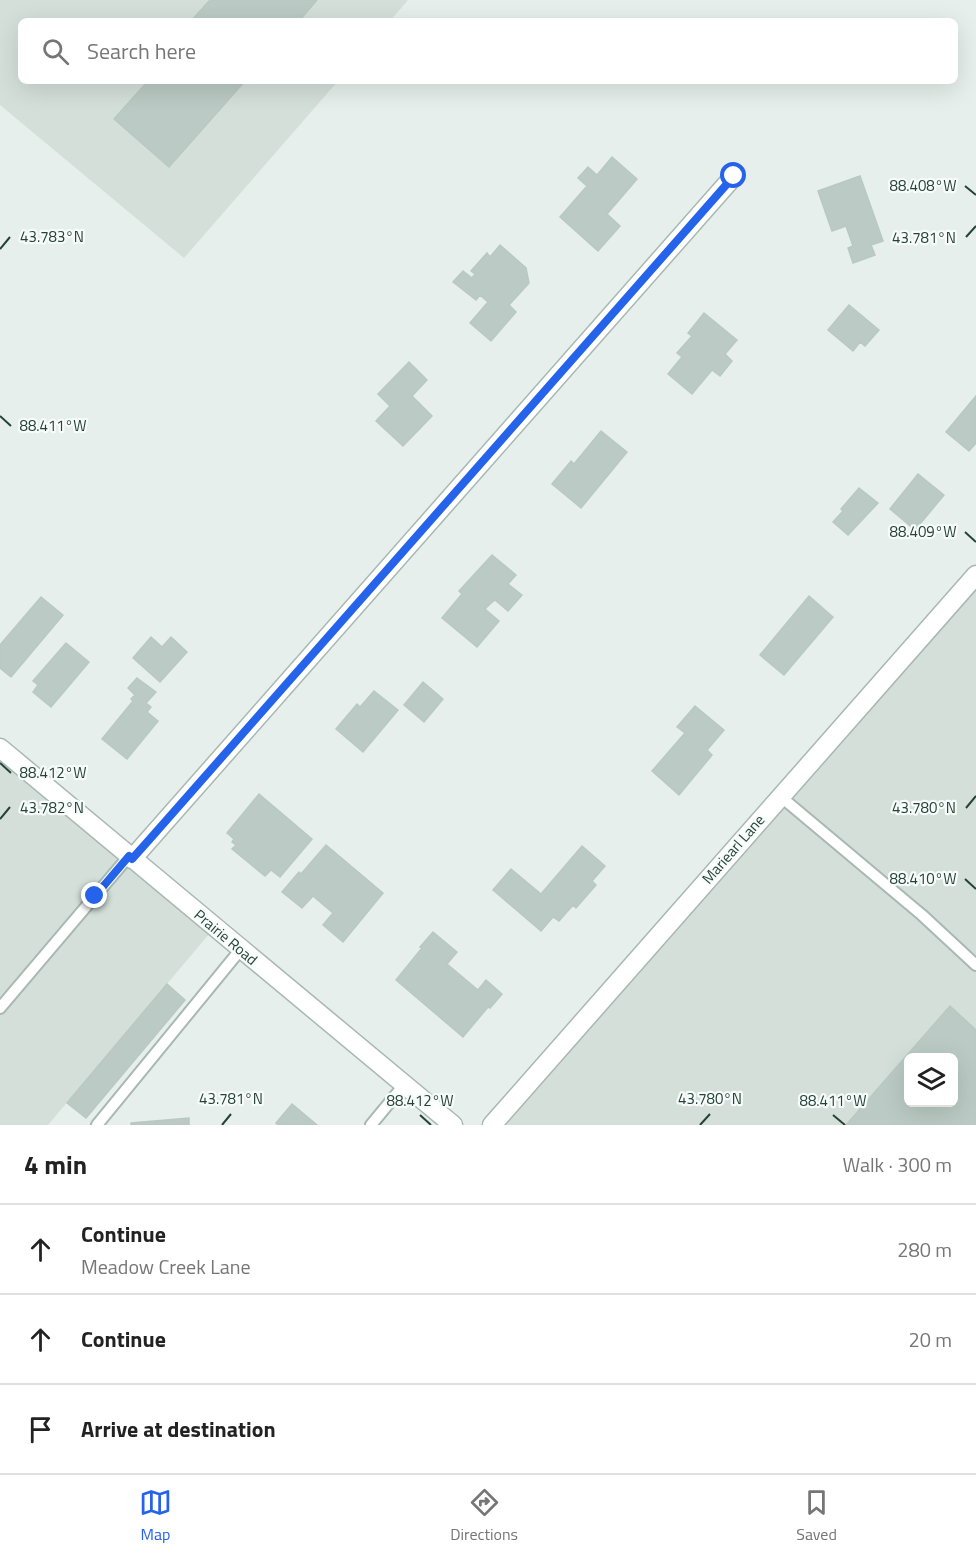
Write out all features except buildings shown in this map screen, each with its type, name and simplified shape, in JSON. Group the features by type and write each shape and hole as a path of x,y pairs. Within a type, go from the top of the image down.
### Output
{"street":[{"path":"131,858 734,176"},
{"name":"Mariearl Lane","path":"492,1125 976,575"},
{"name":"Prairie Road","path":"0,748 453,1125"}],"lane":[{"path":"780,796 922,915 976,965"},
{"path":"0,1008 131,858"},
{"path":"97,1125 241,949"},
{"path":"370,1125 404,1084"}],"shaded area":[{"path":"0,0 408,0 393,18 18,18 18,84 335,84 184,258 0,105"},
{"path":"976,587 976,1125 505,1125 506,1123"},
{"path":"0,748 215,927 48,1125 0,1125"}],"route":[{"path":"95,896 129,856 132,859 149,840 734,176"}]}
